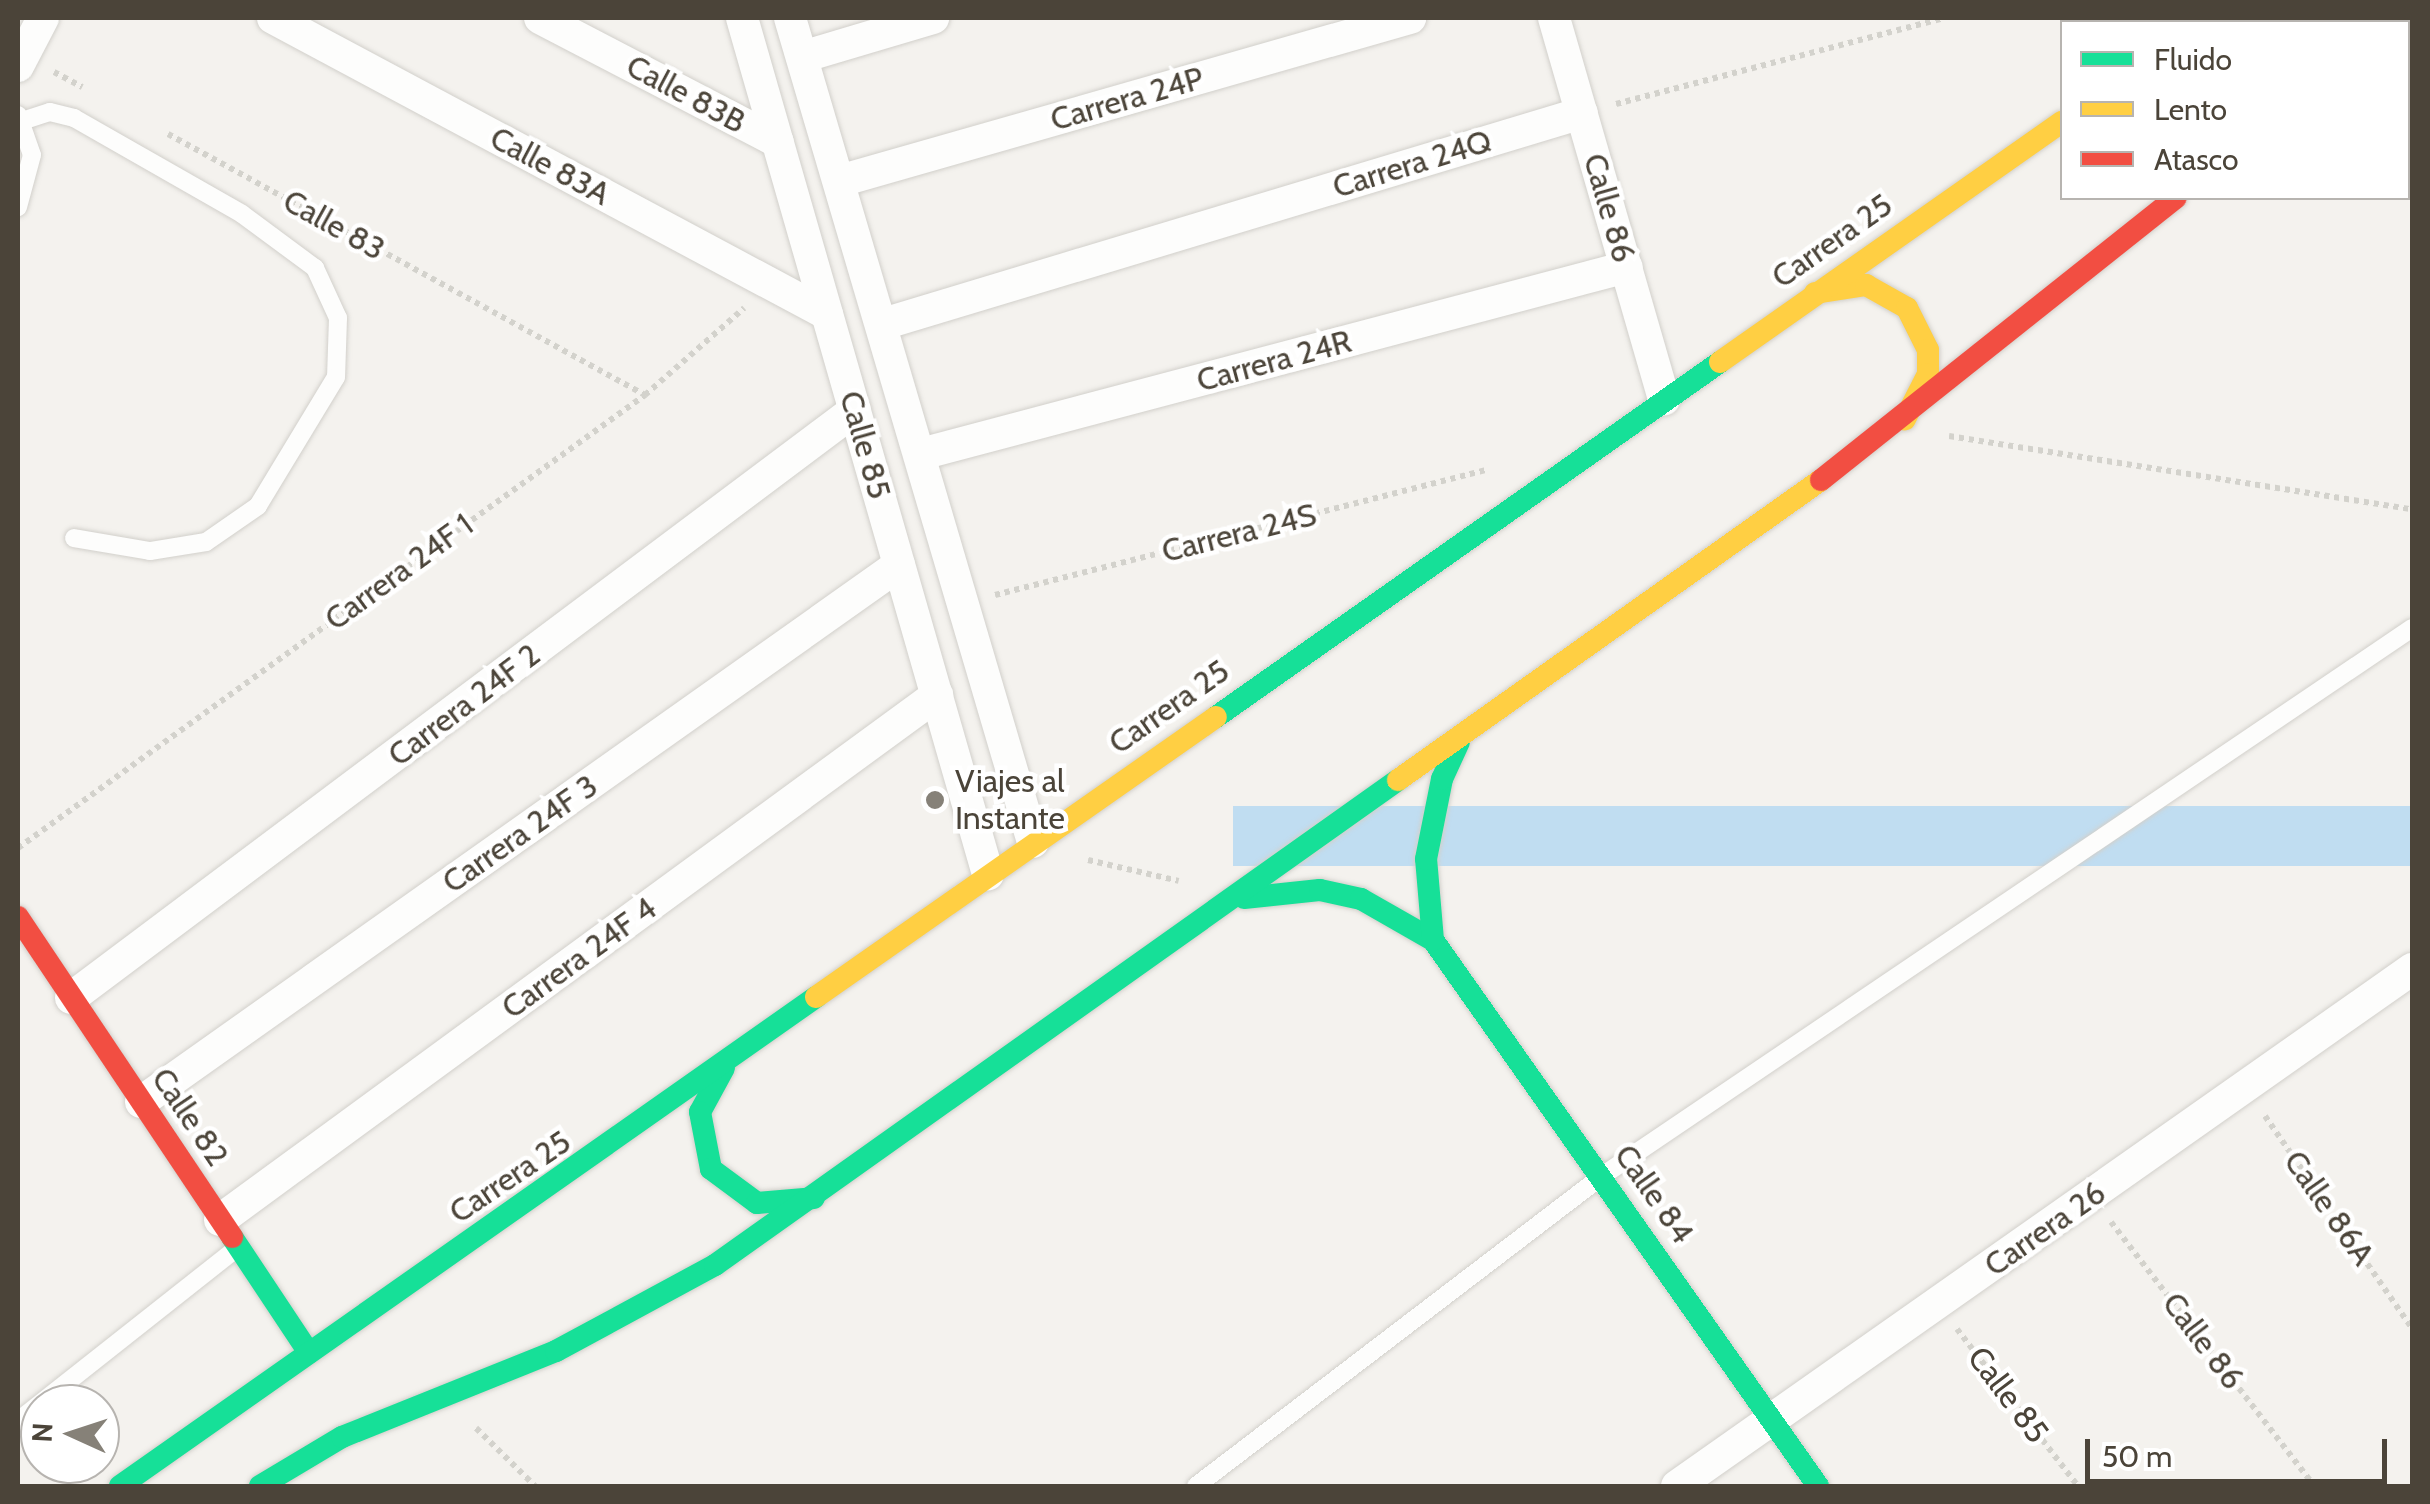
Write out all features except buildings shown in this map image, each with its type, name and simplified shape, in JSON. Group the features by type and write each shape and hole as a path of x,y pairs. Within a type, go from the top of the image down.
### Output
{"main road":[{"name":"Carrera 25","path":"120,1486 730,1062 1033,842 1798,303 2060,123"},
{"path":"260,1486 342,1437 652,1304 815,1197 1894,428 2174,200"},
{"path":"1798,303 1842,284 1888,293 1906,308 1928,350 1928,374 1921,397 1894,428"},
{"name":"Calle 84","path":"1434,940 1426,859 1458,742"},
{"name":"Calle 84","path":"1238,899 1334,892 1400,915 1434,940 1818,1486"},
{"name":"Calle 82","path":"18,917 308,1353"},
{"path":"730,1062 700,1112 711,1169 757,1204 815,1197"}],"street":[{"path":"20,60 43,18"},
{"name":"Calle 83A","path":"273,18 827,314"},
{"name":"Calle 83B","path":"540,18 778,142"},
{"name":"Calle 85","path":"742,18 988,874"},
{"path":"790,18 843,180 961,604 1033,842"},
{"path":"802,57 934,18"},
{"name":"Carrera 24P","path":"843,180 1410,18"},
{"name":"Calle 86","path":"1554,18 1664,399"},
{"name":"Carrera 24Q","path":"884,324 1582,113"},
{"name":"Carrera 24R","path":"921,454 1626,268"},
{"name":"Carrera 24F 2","path":"71,998 855,410"},
{"name":"Carrera 24F 3","path":"140,1102 900,565"},
{"name":"Carrera 24F 4","path":"229,1234 937,695"},
{"name":"Carrera 26","path":"1677,1486 2412,969"}],"lane":[{"path":"18,207 32,155 20,118 50,112 74,118 242,214 315,268 338,318 336,377 258,506 206,542 150,552 74,538"},
{"path":"1196,1486 1602,1176 2412,628"},
{"path":"18,1421 229,1234"}],"path":[{"path":"1582,113 1944,18"},
{"path":"20,60 92,93"},
{"name":"Calle 83","path":"162,130 645,395"},
{"name":"Carrera 24F 1","path":"18,848 645,395 771,284"},
{"path":"1894,428 2412,508"},
{"name":"Carrera 24S","path":"961,604 1498,467"},
{"path":"1080,858 1184,882"},
{"name":"Calle 86A","path":"2245,1087 2412,1328"},
{"name":"Calle 86","path":"2092,1196 2314,1486"},
{"name":"Calle 85","path":"1938,1304 2078,1486"},
{"path":"442,1394 535,1486"}],"water":[{"path":"1233,806 2412,806 2412,866 1233,866"}],"traffic: fast":[{"path":"1216,717 1720,362"},
{"path":"1433,940 1426,859 1442,779 1459,742"},
{"path":"260,1486 342,1437 556,1351 715,1265 1398,780"},
{"path":"1244,898 1320,890 1361,899 1433,940 1818,1486"},
{"path":"120,1486 816,997"},
{"path":"724,1068 700,1112 711,1169 757,1203 814,1198"},
{"path":"232,1237 309,1353"}],"traffic: slow":[{"path":"1720,362 2060,123"},
{"path":"1815,293 1866,285 1907,308 1928,350 1928,374 1905,419"},
{"path":"1398,780 1821,480"},
{"path":"816,997 1216,717"}],"traffic: jam":[{"path":"1821,480 2173,200"},
{"path":"18,917 232,1237"}],"place":[{"name":"Viajes al Instante","path":"935,800"}]}
